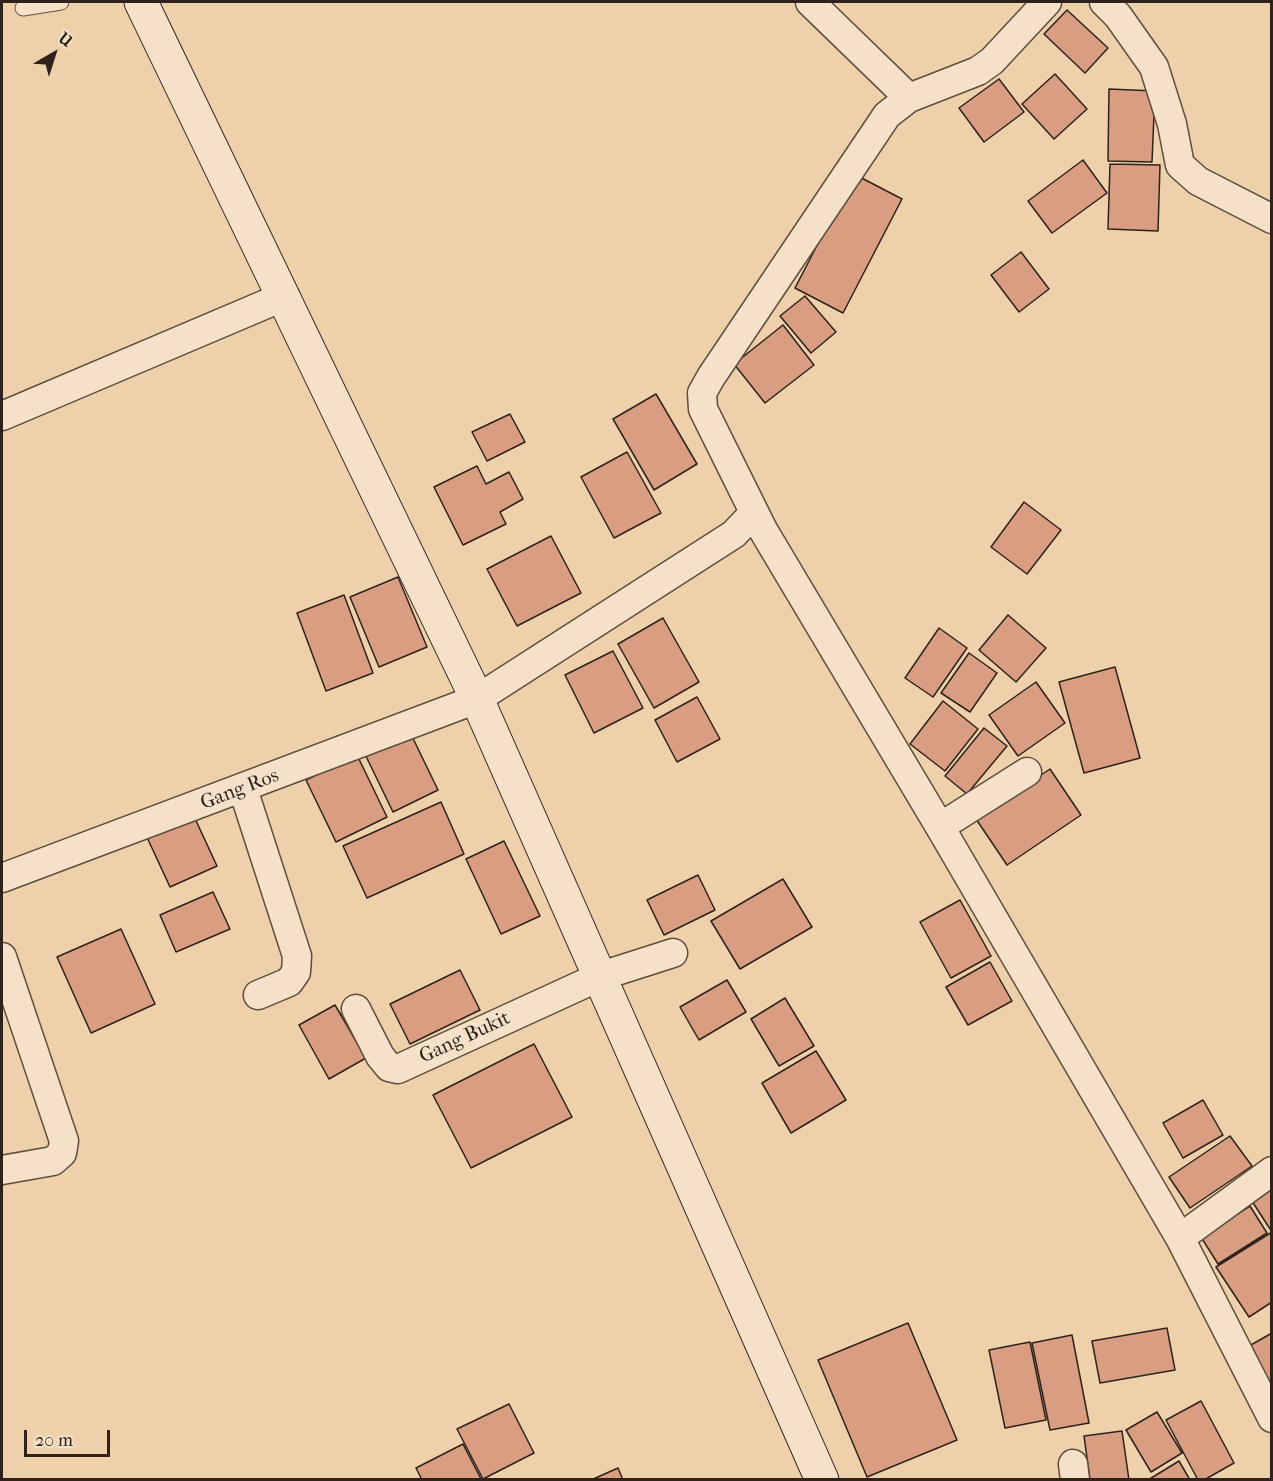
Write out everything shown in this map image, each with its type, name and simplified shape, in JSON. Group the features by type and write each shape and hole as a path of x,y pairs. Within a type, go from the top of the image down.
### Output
{"street":[{"path":"141,2 477,699 822,1479"},
{"path":"810,2 909,98"},
{"path":"1047,2 992,61 978,71 909,98 887,115 702,393 703,409 754,513 1180,1238 1272,1418"},
{"path":"1104,2 1118,16 1154,67 1172,124 1180,165 1198,181 1272,219"},
{"path":"2,416 285,297"},
{"name":"Gang Ros","path":"2,878 477,699 734,534 754,513"},
{"path":"940,827 1027,771"},
{"path":"243,789 297,956 296,972 289,982 258,995"},
{"path":"601,976 673,953"},
{"path":"2,957 64,1140 62,1153 53,1161 2,1170"},
{"name":"Gang Bukit","path":"356,1009 380,1056 389,1067 398,1069 601,976"},
{"path":"1180,1238 1272,1172"}],"lane":[{"path":"23,8 61,2"}],"building":[{"path":"1067,10 1108,48 1085,73 1044,34"},
{"path":"1055,74 1087,109 1054,139 1022,104"},
{"path":"999,79 1024,112 984,142 959,108"},
{"path":"1109,89 1155,91 1152,162 1108,161"},
{"path":"1083,160 1107,193 1052,233 1028,201"},
{"path":"1110,164 1160,165 1158,231 1108,229"},
{"path":"854,174 902,199 843,313 795,288"},
{"path":"1021,252 1049,289 1019,312 991,275"},
{"path":"805,296 836,332 811,353 780,316"},
{"path":"783,325 814,365 765,403 734,364"},
{"path":"656,394 697,464 654,490 613,419"},
{"path":"510,414 525,442 487,461 472,432"},
{"path":"627,452 661,513 614,538 581,477"},
{"path":"477,466 486,484 509,472 523,499 500,512 506,524 463,545 434,487"},
{"path":"1024,502 1061,530 1027,574 991,547"},
{"path":"551,536 581,593 517,626 487,569"},
{"path":"398,577 427,647 379,667 350,597"},
{"path":"344,595 373,673 326,691 297,613"},
{"path":"1008,615 1046,648 1016,682 979,650"},
{"path":"663,618 699,682 654,708 618,644"},
{"path":"939,628 967,648 933,697 905,678"},
{"path":"613,651 643,708 594,733 565,675"},
{"path":"969,653 997,673 970,712 941,693"},
{"path":"1115,667 1140,758 1084,773 1059,682"},
{"path":"1036,682 1065,723 1018,756 989,715"},
{"path":"697,697 720,739 677,762 655,720"},
{"path":"943,701 978,729 945,771 910,744"},
{"path":"407,726 438,790 393,812 362,748"},
{"path":"984,728 1007,746 967,794 945,776"},
{"path":"357,755 387,817 336,842 306,780"},
{"path":"1050,769 1081,815 1007,865 976,819"},
{"path":"441,802 464,854 367,898 343,846"},
{"path":"192,812 217,866 170,887 145,833"},
{"path":"504,841 540,916 501,934 466,859"},
{"path":"698,875 715,910 664,935 647,900"},
{"path":"783,879 812,927 740,969 711,921"},
{"path":"213,892 230,929 176,952 160,915"},
{"path":"960,900 991,956 951,978 920,922"},
{"path":"121,929 155,1004 91,1033 57,957"},
{"path":"990,962 1012,1001 968,1025 946,987"},
{"path":"460,970 480,1010 410,1044 390,1004"},
{"path":"727,980 746,1012 699,1040 680,1007"},
{"path":"785,998 814,1046 779,1066 751,1019"},
{"path":"335,1005 366,1058 329,1079 299,1025"},
{"path":"534,1044 572,1117 471,1168 433,1095"},
{"path":"816,1051 846,1100 791,1133 762,1083"},
{"path":"1203,1100 1223,1135 1183,1158 1163,1123"},
{"path":"1230,1136 1252,1166 1190,1208 1169,1177"},
{"path":"1272,1185 1272,1228 1270,1229 1250,1198"},
{"path":"1250,1206 1267,1233 1218,1264 1201,1237"},
{"path":"1272,1232 1272,1302 1249,1317 1216,1267"},
{"path":"908,1323 957,1440 867,1477 818,1360"},
{"path":"1167,1328 1175,1370 1100,1383 1092,1341"},
{"path":"1272,1333 1272,1386 1242,1350"},
{"path":"1072,1335 1089,1423 1050,1430 1032,1343"},
{"path":"1030,1342 1046,1420 1005,1428 989,1350"},
{"path":"1201,1401 1234,1463 1204,1480 1198,1480 1166,1420"},
{"path":"509,1404 534,1453 483,1479 457,1429"},
{"path":"1157,1412 1182,1453 1151,1472 1126,1430"},
{"path":"1122,1431 1129,1480 1090,1480 1084,1436"},
{"path":"463,1444 481,1479 422,1480 416,1468"},
{"path":"1179,1461 1190,1480 1148,1480"},
{"path":"618,1468 623,1480 591,1480"}]}
